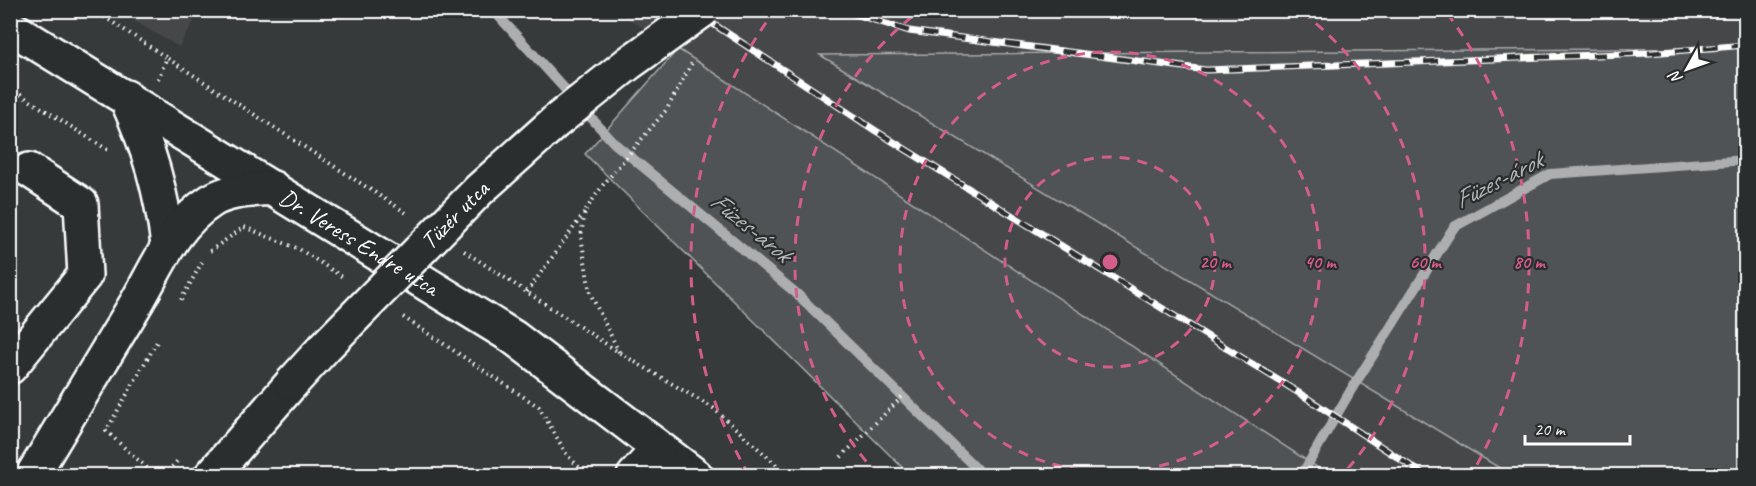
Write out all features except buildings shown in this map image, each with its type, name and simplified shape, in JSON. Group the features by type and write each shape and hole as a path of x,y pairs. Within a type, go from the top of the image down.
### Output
{"street":[{"name":"Tüzér utca","path":"211,476 324,348 479,190 555,122 629,63 703,10"},
{"name":"Dr. Veress Endre utca","path":"10,27 513,337 696,476"},
{"path":"126,97 152,162 162,202 168,245"},
{"path":"10,367 85,275 81,204 17,173"},
{"path":"32,476 143,294 168,245 191,217 213,200 233,193 273,188"},
{"path":"634,476 658,448"}],"path":[{"path":"94,10 167,58"},
{"path":"527,292 603,185 667,109"},
{"path":"585,212 581,236 590,293 620,353"},
{"path":"842,457 902,397"},
{"path":"105,430 156,476"}],"shaded area":[{"path":"1745,10 1746,48 821,55 1511,475 1329,476 678,49 615,11"},
{"path":"117,11 200,11 179,47"},
{"path":"1745,48 1745,476 1511,475 820,55"},
{"path":"678,49 1329,475 910,475 585,154"}],"waterway":[{"name":"Füzes-árok","path":"493,10 614,143 796,293 984,476"},
{"name":"Füzes-árok","path":"1301,476 1351,390 1454,227 1550,174 1746,160"}],"railway":[{"path":"692,10 876,131 1307,398 1426,476"},
{"path":"842,10 909,31 1206,70 1650,53 1746,45"}]}
